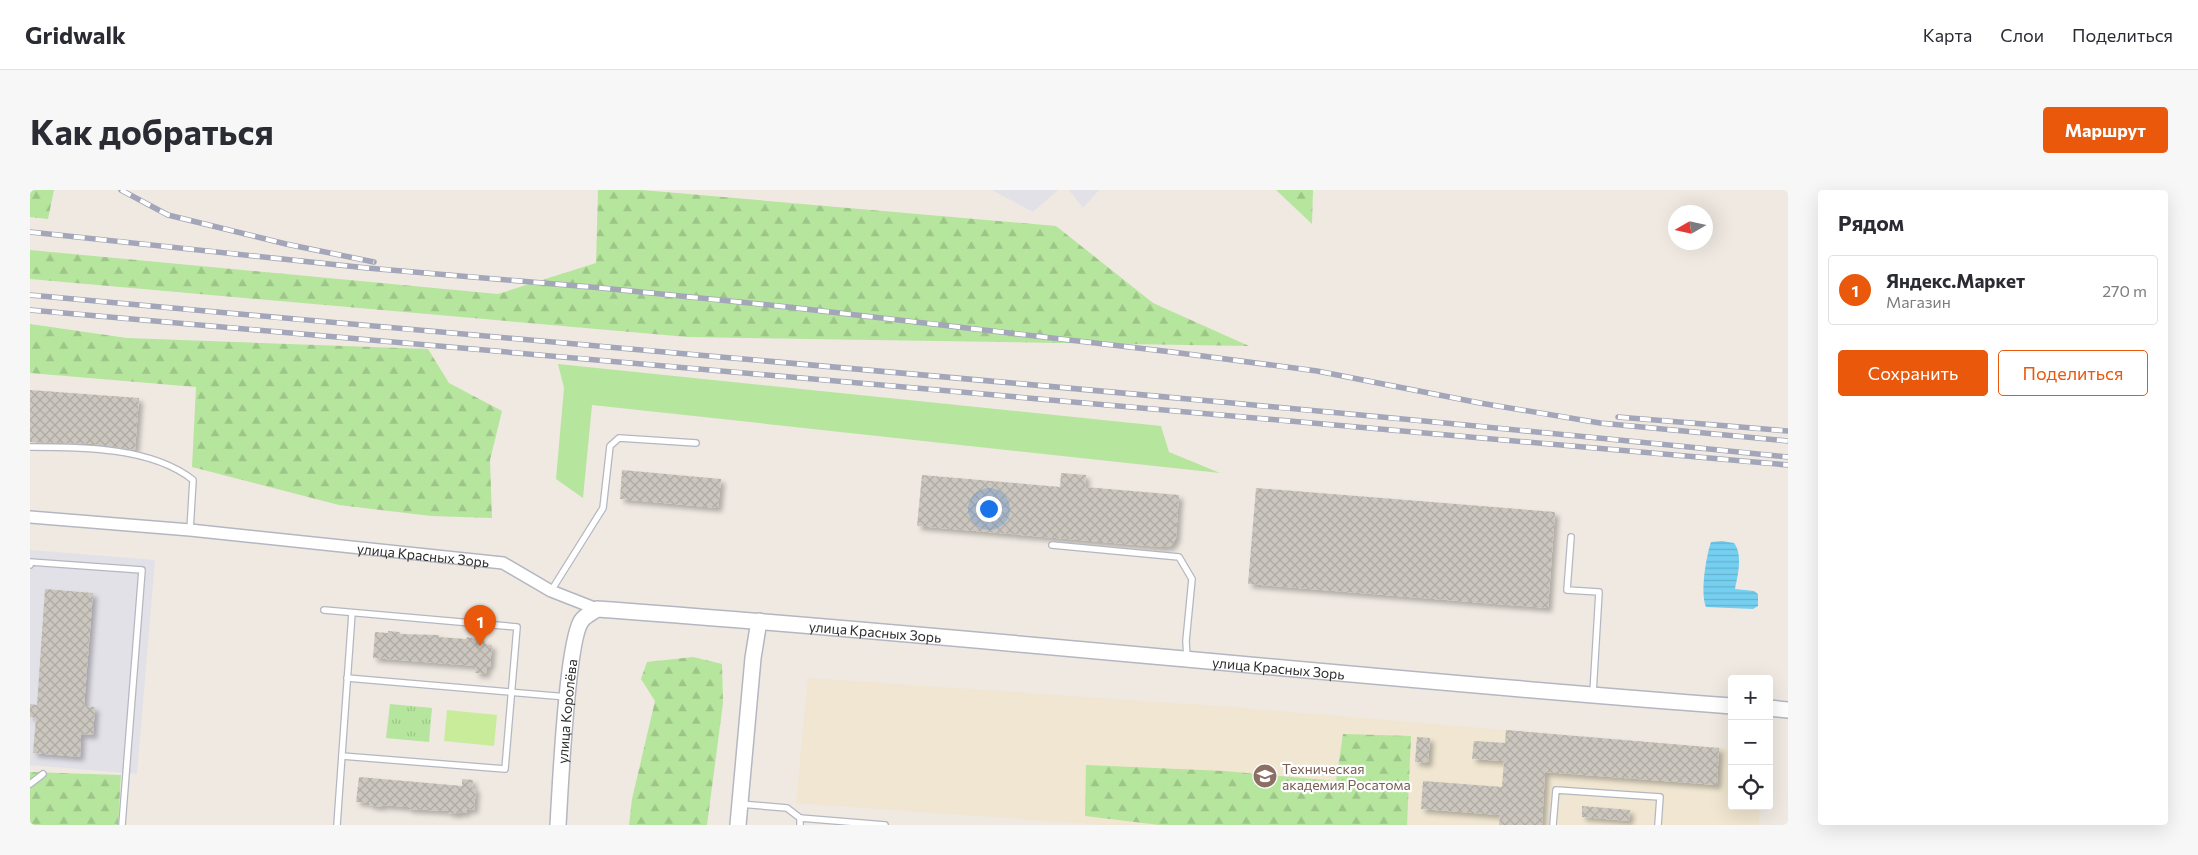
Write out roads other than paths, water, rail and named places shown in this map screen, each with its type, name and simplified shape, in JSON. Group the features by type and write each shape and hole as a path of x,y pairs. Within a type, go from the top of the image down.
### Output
{"street":[{"name":"улица Красных Зорь","path":"30,517 190,530 503,563 551,591 597,609 759,621 1187,660 1728,706"},
{"name":"улица Королёва","path":"558,825 574,644 581,620 597,609"},
{"path":"738,825 753,658 759,621"},
{"path":"1773,708 1788,710"}],"lane":[{"path":"551,591 603,508 610,446 619,438 696,443"},
{"path":"30,447 114,449 179,469 193,480 190,530"},
{"path":"1571,537 1567,590 1599,592 1593,695"},
{"path":"1052,545 1180,557 1192,579 1186,641 1187,660"},
{"path":"30,565 30,562 142,570 122,825"},
{"path":"324,610 517,627 505,769 342,756"},
{"path":"337,825 352,613"},
{"path":"347,678 568,698"},
{"path":"30,784 43,774"},
{"path":"1554,825 1556,790 1660,797 1658,825"},
{"path":"740,804 787,808 800,822 885,825"}],"water":[{"path":"1711,542 1734,543 1737,548 1739,565 1735,589 1754,591 1758,594 1758,606 1753,609 1706,607 1704,584 1709,548"}],"railway":[{"path":"121,190 168,215 286,244 374,262"},
{"path":"30,232 367,268 602,288 788,307 1172,352 1317,371 1480,403 1600,423 1788,441"},
{"path":"30,295 1129,394 1788,457"},
{"path":"30,310 1788,465"},
{"path":"1618,417 1788,431"}],"place":[{"name":"Яндекс.Маркет","path":"480,646"},
{"name":"Техническая академия Росатома","path":"1265,776"}]}
